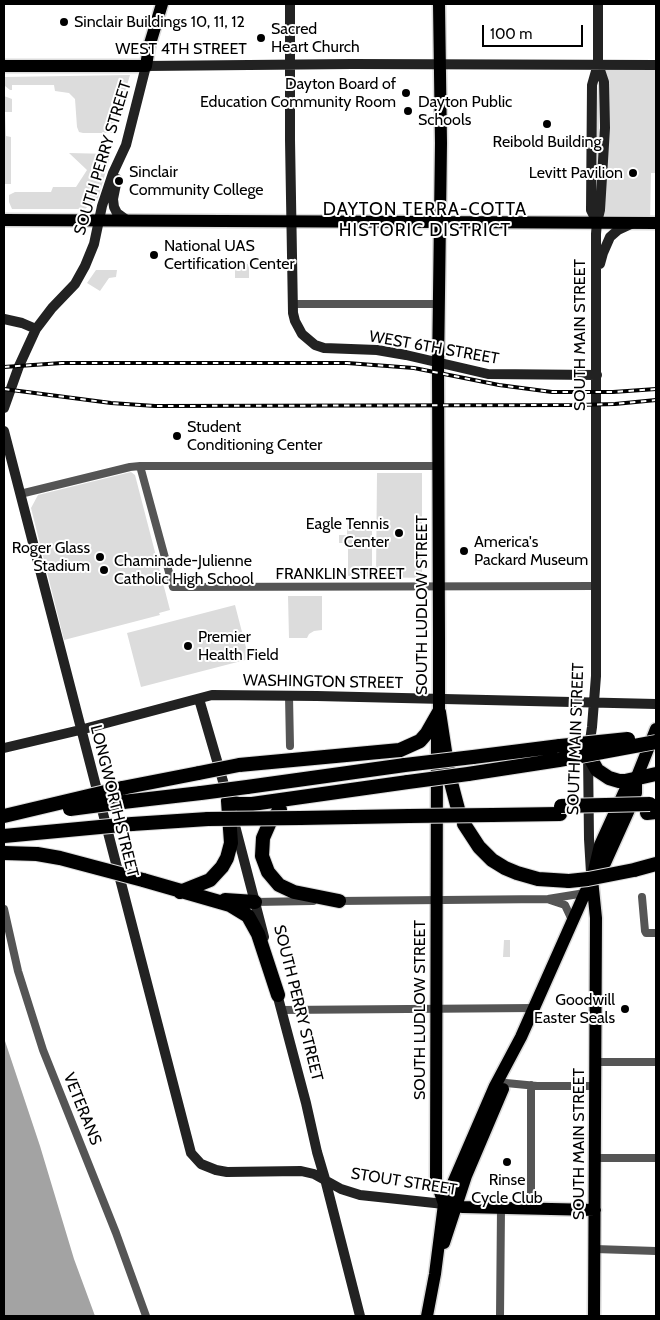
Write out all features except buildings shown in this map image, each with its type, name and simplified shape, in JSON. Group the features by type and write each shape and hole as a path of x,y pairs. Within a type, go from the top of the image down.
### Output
{"highway":[{"path":"4,817 123,795 199,773 239,765 400,750 420,740 427,733 439,706"},
{"path":"439,706 448,770 458,809"},
{"path":"180,892 210,880 224,862 231,843 228,801 248,804 297,799 468,774 559,753 656,737"},
{"path":"123,795 201,792 473,756 559,753 656,742"},
{"path":"588,754 597,770 609,778 624,782 656,774"},
{"path":"297,799 279,811 266,828 262,848 264,866 274,880 286,889 339,901"},
{"path":"4,836 132,824 208,820 494,815 560,810 652,808"},
{"path":"464,824 479,847 492,860 508,869 538,879 569,881 588,879 656,864"},
{"path":"4,853 37,854 60,858 230,905 248,916 258,934 278,995"},
{"path":"199,896 254,902"}],"main road":[{"name":"SOUTH PERRY STREET","path":"146,66 162,4"},
{"name":"SOUTH LUDLOW STREET","path":"439,4 439,706 437,739 436,1180 450,1205"},
{"name":"WEST 4TH STREET","path":"4,66 146,66"},
{"path":"4,220 656,223"},
{"path":"426,1316 450,1205 495,1086 521,1037 585,893 592,879 605,863 628,812 636,793 636,779 656,729"},
{"name":"SOUTH MAIN STREET","path":"592,879 596,909 594,1316"},
{"path":"450,1205 506,1083 521,1037"},
{"name":"STOUT STREET","path":"450,1205 595,1210"}],"street":[{"name":"WEST 6TH STREET","path":"290,4 293,313 298,328 308,340 324,348 377,350 488,374 597,375"},
{"name":"SOUTH MAIN STREET","path":"592,879 589,839 588,754 594,703 596,586 596,222 600,210 605,128 604,82 598,64 598,4"},
{"name":"WEST 4TH STREET","path":"146,66 290,64 656,65"},
{"name":"SOUTH PERRY STREET","path":"36,329 52,308 72,288 85,266 94,244 98,221 113,173 121,158 146,66"},
{"path":"121,158 113,203 117,213 128,221"},
{"path":"597,279 603,253 610,237 618,230 634,223"},
{"path":"293,304 439,304"},
{"path":"4,319 22,323 36,329 4,408"},
{"name":"LONGWORTH STREET","path":"4,431 188,1148 196,1160 212,1169"},
{"path":"20,494 140,466 438,466"},
{"name":"FRANKLIN STREET","path":"140,466 173,587 439,588 596,586"},
{"name":"WASHINGTON STREET","path":"4,748 212,695 289,696 439,706 594,703 656,704"},
{"path":"289,696 290,746"},
{"name":"SOUTH PERRY STREET","path":"199,699 228,801 360,1316"},
{"path":"254,902 548,899 585,893"},
{"path":"642,896 645,931 646,933 656,933"},
{"path":"548,899 566,905 573,921"},
{"name":"VETERANS","path":"4,909 18,971 43,1050 116,1233 146,1316"},
{"path":"281,1010 534,1008"},
{"path":"596,1062 656,1062"},
{"path":"506,1083 596,1086"},
{"path":"531,1085 531,1209"},
{"path":"595,1158 656,1158"},
{"name":"STOUT STREET","path":"212,1169 227,1172 301,1171 325,1179 341,1189 360,1195 450,1205"},
{"path":"500,1208 500,1316"},
{"path":"595,1249 656,1251"}],"shaded area":[{"path":"598,64 656,65 656,173 651,173 650,223 597,222 605,143"},
{"path":"130,75 113,133 79,132 75,99 69,93 55,91 54,85 12,85 12,90 5,86 5,77"},
{"path":"598,82 599,125 602,147 598,198 595,149"},
{"path":"4,96 12,99 12,112 5,112 6,136 11,137 11,184 4,184"},
{"path":"69,153 111,154 98,198 85,209 12,209 9,195 15,192 51,192 53,187 76,187 87,170"},
{"path":"235,263 249,264 249,278 235,278"},
{"path":"96,270 117,270 116,277 109,278 100,291 87,283"},
{"name":"Roger Glass Stadium","path":"131,472 135,475 170,610 159,613 160,615 64,640 31,508 38,495"},
{"name":"Eagle Tennis Center","path":"377,473 422,473 422,578 376,577"},
{"path":"347,525 372,525 372,577 348,576 348,543 339,543 339,535 347,535"},
{"path":"288,596 322,596 322,630 314,631 307,638 289,638"},
{"name":"Premier Health Field","path":"235,605 249,659 141,687 127,633"},
{"path":"504,940 510,940 510,957 503,957"},
{"path":"4,1038 40,1146 74,1259 95,1316 4,1316"}],"railway":[{"path":"4,367 62,363 347,363 414,368 499,385 552,392 613,392 656,389"},
{"path":"4,389 111,403 155,406 578,405 656,400"}],"place":[{"name":"Sinclair Buildings 10, 11, 12","path":"64,22"},
{"name":"Sacred Heart Church","path":"261,38"},
{"name":"Dayton Board of Education Community Room","path":"406,93"},
{"name":"Dayton Public Schools","path":"408,111"},
{"name":"Reibold Building","path":"547,124"},
{"name":"Levitt Pavilion","path":"633,173"},
{"name":"Sinclair Community College","path":"119,181"},
{"name":"National UAS Certification Center","path":"154,255"},
{"name":"Student Conditioning Center","path":"177,436"},
{"name":"Eagle Tennis Center","path":"399,533"},
{"name":"America's Packard Museum","path":"464,551"},
{"name":"Roger Glass Stadium","path":"100,557"},
{"name":"Chaminade-Julienne Catholic High School","path":"104,570"},
{"name":"Premier Health Field","path":"188,646"},
{"name":"Goodwill Easter Seals","path":"625,1009"},
{"name":"Rinse Cycle Club","path":"507,1162"}],"district":[{"name":"DAYTON TERRA-COTTA HISTORIC DISTRICT","path":"425,220"}]}
